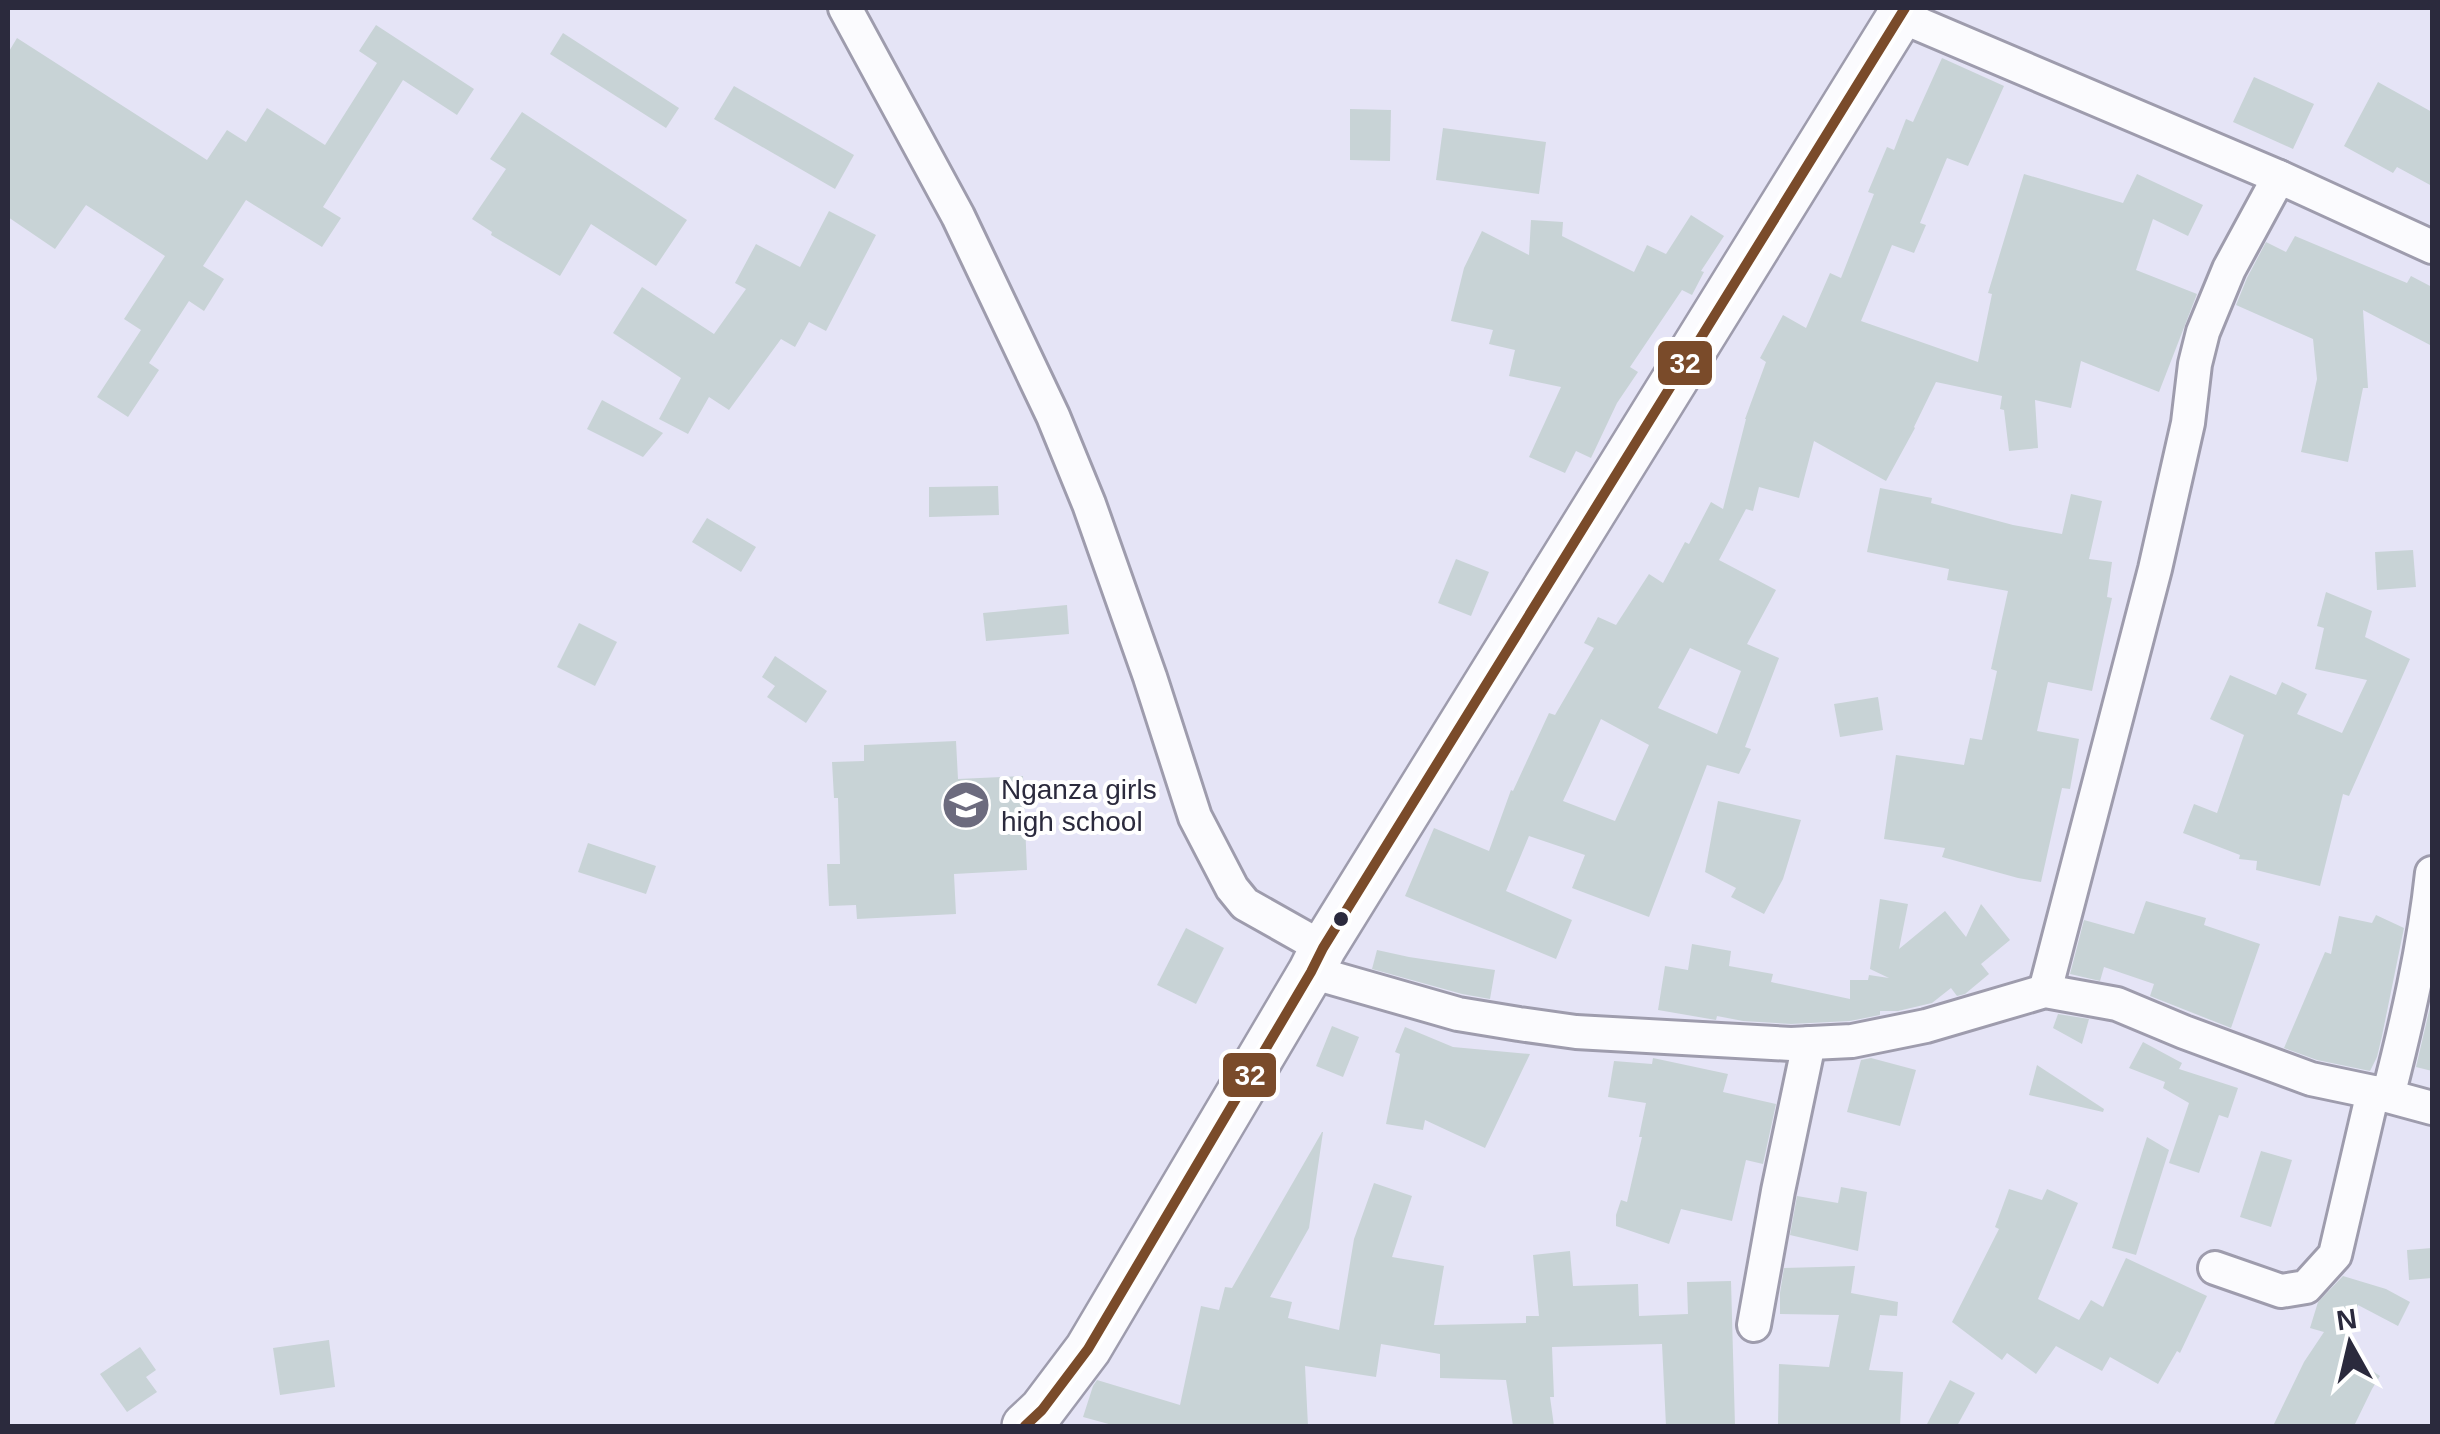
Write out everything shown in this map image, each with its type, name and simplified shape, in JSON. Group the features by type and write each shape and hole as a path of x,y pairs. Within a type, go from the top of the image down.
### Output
{"main road":[{"path":"1039,1421 1088,1350 1317,960 1903,12"}],"street":[{"path":"844,8 958,216 1053,416 1144,661 1195,817 1232,888 1245,904 1317,960 1458,1014 1576,1032 1809,1043 1852,1041 1926,1026 2045,992 2117,1004 2312,1078 2432,1108"},
{"path":"1903,12 2432,247"},
{"path":"2045,992 2155,569 2188,422 2203,332 2229,270 2279,177"},
{"path":"2215,1268 2282,1291 2306,1287 2335,1255 2381,1094 2408,1019 2432,873"},
{"path":"1754,1324 1809,1043"}],"building":[{"path":"376,25 474,89 457,115 403,80 323,207 341,218 322,247 246,200 203,266 224,279 204,311 189,301 149,363 159,370 128,417 97,397 141,330 124,319 165,256 86,205 55,249 8,217 8,53 17,38 207,160 227,130 246,142 267,108 325,145 377,63 359,51"},
{"path":"563,33 679,108 666,128 550,54"},
{"path":"1942,58 2004,86 1968,166 1947,158 1920,223 1926,225 1914,253 1892,245 1861,321 1978,362 1992,294 1988,293 2024,174 2123,203 2137,174 2203,205 2188,236 2153,219 2136,270 2197,294 2159,392 2081,361 2071,408 2035,400 2038,448 2009,451 2004,410 2000,409 2002,396 1936,382 1886,481 1814,441 1799,498 1759,487 1753,511 1746,509 1719,560 1776,590 1747,644 1779,658 1745,747 1751,749 1739,774 1707,765 1649,917 1572,888 1585,855 1529,836 1506,891 1572,920 1556,959 1405,896 1434,828 1489,851 1511,790 1549,713 1555,715 1594,648 1584,643 1598,617 1616,625 1649,574 1663,583 1711,502 1723,509 1745,419 1766,362 1760,358 1783,315 1806,328 1830,273 1841,278 1874,194 1868,192 1887,147 1894,150 1906,119 1913,122","holes":["1690,648 1741,671 1717,734 1658,708","1601,719 1649,745 1615,821 1563,801"]},
{"path":"2254,77 2314,104 2293,149 2233,122"},
{"path":"2378,82 2432,112 2432,186 2397,167 2393,173 2344,146"},
{"path":"734,86 854,155 835,189 714,119"},
{"path":"1350,109 1391,110 1390,161 1350,160"},
{"path":"522,112 687,220 656,266 591,224 560,276 491,235 472,219 506,169 490,159"},
{"path":"1443,128 1546,142 1539,194 1436,180"},
{"path":"829,211 876,235 826,331 809,322 795,347 781,339 729,410 709,397 688,434 659,419 681,378 613,333 642,287 714,334 746,289 735,283 756,244 800,267"},
{"path":"1691,215 1724,236 1701,271 1704,272 1692,295 1682,290 1630,367 1638,372 1617,403 1591,458 1576,451 1565,473 1529,457 1561,387 1509,376 1515,350 1489,344 1493,330 1451,321 1464,268 1482,231 1529,255 1531,220 1563,222 1562,236 1634,272 1647,245 1666,254"},
{"path":"2295,236 2407,283 2411,276 2432,287 2432,346 2363,310 2368,388 2363,388 2348,462 2301,452 2317,379 2313,339 2236,305 2266,242 2286,252"},
{"path":"602,400 663,433 643,457 587,429"},
{"path":"998,486 999,515 929,517 929,487"},
{"path":"1880,488 1932,498 1931,503 2013,525 2062,534 2071,494 2102,501 2089,559 2112,562 2107,597 2112,598 2092,691 2048,682 2037,731 2079,739 2070,789 2062,788 2041,882 1942,857 1945,848 1884,839 1896,755 1964,765 1970,738 1982,740 1997,671 1991,669 2008,591 1947,580 1949,569 1867,552"},
{"path":"707,518 756,547 741,572 692,542"},
{"path":"2413,550 2416,587 2377,590 2375,552"},
{"path":"1456,559 1489,572 1471,616 1438,603"},
{"path":"2326,592 2372,611 2365,637 2410,659 2349,796 2343,794 2320,886 2256,870 2257,861 2239,859 2240,855 2183,833 2194,804 2217,813 2244,735 2210,719 2230,675 2276,695 2282,682 2307,694 2297,714 2342,733 2367,680 2315,669 2324,628 2317,626"},
{"path":"1067,605 1069,634 986,641 983,613"},
{"path":"579,623 617,642 595,686 557,667"},
{"path":"775,656 827,691 806,723 767,697 775,686 762,677"},
{"path":"1878,697 1883,730 1840,737 1834,704"},
{"path":"956,741 958,779 1023,776 1027,870 954,874 956,914 857,919 856,905 829,906 827,864 840,864 838,798 834,798 832,762 864,761 864,745"},
{"path":"1718,801 1801,820 1783,879 1764,914 1731,897 1736,888 1705,872"},
{"path":"588,843 656,866 646,894 578,872"},
{"path":"1880,899 1908,904 1899,949 1945,911 1966,937 1981,904 2010,940 1981,964 1989,974 1965,994 1957,996 1951,988 1932,1003 1880,1011 1880,1015 1850,1021 1791,1024 1717,1016 1716,1020 1658,1010 1665,966 1688,970 1692,944 1731,951 1729,966 1773,974 1771,982 1850,999 1850,980 1868,980 1869,975 1889,978 1870,969"},
{"path":"2146,901 2206,918 2204,925 2260,944 2231,1028 2150,996 2154,984 2104,967 2100,981 2070,974 2084,920 2134,934"},
{"path":"2376,915 2404,928 2382,1036 2370,1071 2317,1060 2284,1048 2325,952 2331,954 2339,916 2372,923"},
{"path":"1186,928 1224,948 1196,1004 1157,985"},
{"path":"1377,950 1495,970 1490,999 1372,969"},
{"path":"2432,1008 2432,1071 2416,1067"},
{"path":"2058,1014 2089,1019 2082,1044 2053,1028"},
{"path":"1332,1026 1359,1037 1343,1077 1316,1066"},
{"path":"1405,1027 1453,1047 1530,1054 1485,1148 1425,1120 1423,1130 1386,1124 1400,1054 1395,1052"},
{"path":"2143,1042 2182,1063 2179,1069 2238,1088 2228,1118 2219,1115 2199,1173 2169,1163 2189,1103 2163,1088 2165,1082 2129,1068"},
{"path":"1653,1058 1728,1074 1723,1092 1776,1104 1763,1164 1746,1160 1732,1221 1681,1209 1669,1244 1616,1226 1621,1200 1627,1202 1646,1103 1608,1097 1614,1061 1652,1064"},
{"path":"1871,1058 1916,1070 1900,1126 1847,1112 1861,1060"},
{"path":"2037,1065 2104,1109 2103,1112 2029,1095"},
{"path":"1322,1132 1309,1228 1270,1297 1292,1302 1288,1318 1339,1330 1354,1239 1374,1183 1412,1196 1392,1257 1444,1266 1434,1325 1526,1323 1526,1316 1539,1316 1533,1255 1570,1251 1573,1286 1638,1284 1639,1316 1688,1314 1687,1282 1731,1281 1735,1426 1666,1426 1662,1344 1552,1347 1554,1397 1550,1397 1554,1426 1513,1426 1506,1380 1440,1378 1440,1354 1381,1344 1376,1377 1305,1366 1308,1426 1116,1426 1083,1417 1097,1380 1180,1405 1201,1306 1219,1310 1225,1287 1232,1288"},
{"path":"2147,1137 2169,1150 2136,1255 2112,1248"},
{"path":"2261,1151 2292,1160 2271,1227 2240,1217"},
{"path":"1841,1187 1867,1192 1858,1251 1790,1235 1797,1196 1838,1203"},
{"path":"2009,1189 2042,1200 2047,1189 2078,1203 2038,1299 2079,1320 2091,1300 2103,1307 2126,1258 2207,1296 2180,1353 2177,1351 2158,1384 2110,1357 2102,1371 2056,1346 2036,1374 2007,1353 2002,1360 1952,1322 1999,1229 1995,1227"},
{"path":"2432,1248 2432,1278 2409,1280 2407,1250"},
{"path":"1855,1266 1851,1293 1898,1302 1897,1316 1880,1315 1869,1370 1903,1372 1900,1426 1778,1426 1779,1364 1829,1367 1839,1315 1780,1314 1784,1268"},
{"path":"2343,1276 2386,1289 2410,1302 2398,1326 2358,1305 2344,1352 2380,1376 2354,1426 2273,1426 2304,1362 2324,1332 2310,1328 2318,1302"},
{"path":"329,1340 335,1387 280,1395 273,1348"},
{"path":"140,1347 156,1370 146,1377 157,1392 127,1412 100,1374"},
{"path":"1950,1380 1975,1393 1957,1426 1926,1426"}],"transit line":[{"name":"32","path":"1025,1426 1042,1410 1088,1349 1323,948 1905,8"}],"place":[{"name":"Nganza girls high school","path":"966,805"}]}
